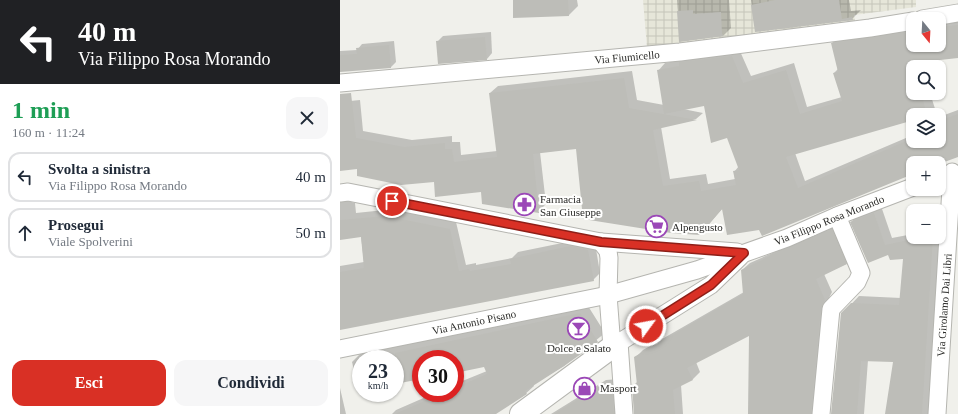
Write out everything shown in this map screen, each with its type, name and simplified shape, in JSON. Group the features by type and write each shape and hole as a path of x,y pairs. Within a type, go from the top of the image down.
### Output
{"street":[{"path":"946,15 958,13"},
{"name":"Via Fiumicello","path":"340,83 680,52 906,22"},
{"name":"Via Girolamo Dai Libri","path":"937,414 950,172"},
{"name":"Via Filippo Rosa Morando","path":"608,295 697,270 787,238 837,216 906,190"},
{"name":"Via Filippo Rosa Morando","path":"340,193 348,192 601,242 744,253"},
{"path":"820,414 831,309 857,282 861,273 837,216"},
{"path":"601,242 608,251 609,258 608,295 616,344 624,414"},
{"name":"Via Filippo Rosa Morando","path":"616,344 711,285 744,253"},
{"name":"Via Antonio Pisano","path":"340,349 608,295"},
{"path":"521,414 616,344"}],"shaded area":[{"path":"643,0 916,0 916,7 854,15 856,26 647,48"}],"building":[{"path":"513,0 568,0 569,16 513,18"},
{"path":"775,0 839,0 842,19 852,17 853,20 755,32 751,5"},
{"path":"693,10 693,14 721,12 722,34 724,36 679,42 677,11"},
{"path":"958,25 958,58 940,60 906,60 906,100 923,100 925,108 906,108 906,122 786,157 798,188 906,141 906,148 946,148 946,118 958,114 958,157 946,161 946,156 906,156 906,177 762,236 759,230 727,235 722,209 700,235 671,233 583,219 576,149 533,154 539,213 482,204 481,192 435,197 434,182 401,185 357,176 357,169 340,171 340,94 351,93 356,138 404,147 445,143 445,149 452,149 454,162 497,157 489,93 624,78 629,108 697,120 653,130 663,186 699,181 701,191 736,185 733,171 739,170 727,138 711,143 704,106 664,114 657,70 679,66 679,62 732,56 743,83 786,70 800,114 842,101 833,73 838,72 831,43 906,32 906,52 946,52 946,26"},
{"path":"485,37 487,60 438,64 436,41"},
{"path":"389,45 391,68 340,72 340,55 357,54 356,48"},
{"path":"874,213 885,245 906,241 906,244 933,244 922,414 885,414 893,362 861,361 857,414 831,414 841,313 851,303 899,305 903,259 890,260 888,255 868,263 850,222"},
{"path":"386,216 450,229 459,271 469,269 470,271 511,264 510,259 570,246 588,250 594,281 340,330 340,272 364,268 361,237 340,240 340,220"},
{"path":"832,229 847,264 816,279 825,300 821,308 811,414 748,414 749,336 687,368 693,380 673,390 675,414 634,414 632,385 637,385 634,357 743,294 741,270 770,255"},
{"path":"580,313 598,342 525,391 527,394 496,414 395,414 422,402 464,402 464,384 487,374 484,367 464,371 464,350 412,350 412,381 404,382 404,351"},
{"path":"612,386 614,414 554,414 598,387"}],"place":[{"name":"Farmacia San Giuseppe","path":"525,205"},
{"name":"Alpengusto","path":"656,227"},
{"name":"Dolce e Salato","path":"579,328"},
{"name":"Masport","path":"585,388"}],"route":[{"path":"392,201 601,242 744,253 711,285 646,326"}]}
